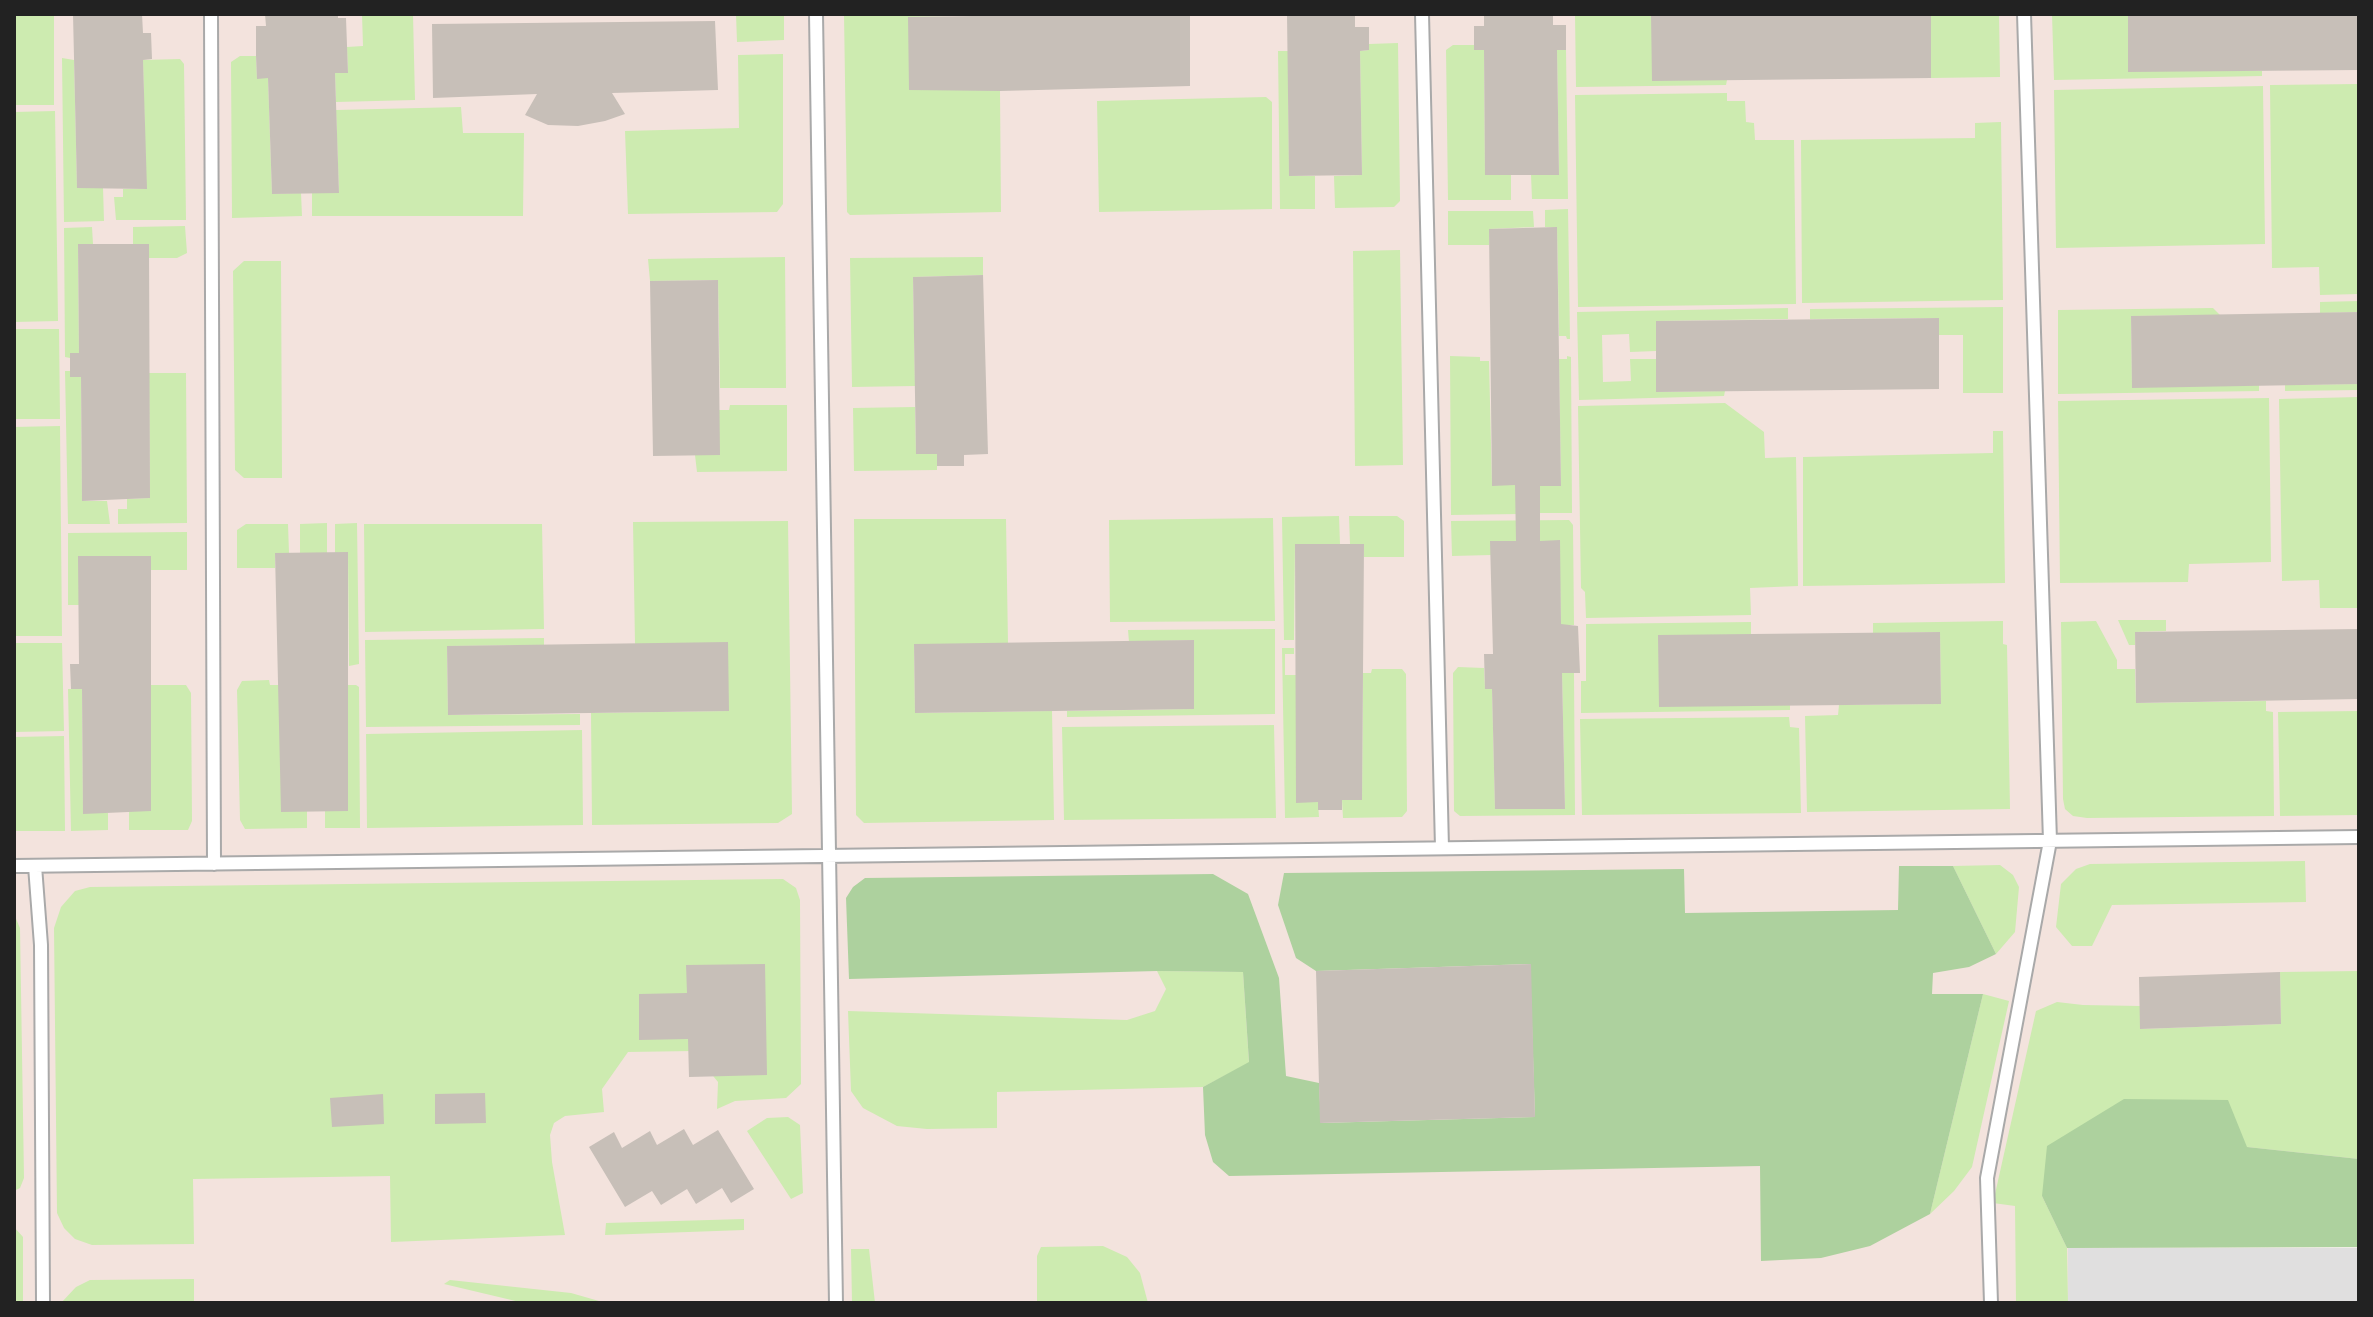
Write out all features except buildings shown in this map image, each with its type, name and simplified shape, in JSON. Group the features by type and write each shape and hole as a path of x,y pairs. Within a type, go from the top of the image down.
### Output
{"lane":[{"path":"211,14 214,864"},
{"path":"816,14 836,1303"},
{"path":"1422,14 1442,848"},
{"path":"1991,1303 1987,1178 2050,841 2024,14"},
{"path":"14,866 2359,837"},
{"path":"35,866 41,945 43,1303"}],"shaded area":[{"path":"14,14 2359,14 2359,1247 2068,1248 2068,1303 14,1303"},
{"path":"2067,1248 2359,1248 2359,1303 2068,1303"}],"green space":[{"path":"362,14 413,14 415,100 336,102 335,73 348,72 347,47 363,46"},
{"path":"736,14 784,14 784,40 737,42"},
{"path":"844,14 1044,14 908,17 1000,91 1001,212 850,215 847,212"},
{"path":"1575,14 1651,14 1727,80 1726,85 1576,87"},
{"path":"1931,14 1999,14 2000,77 1931,78"},
{"path":"2052,14 2128,14 2128,71 2262,71 2262,76 2054,80"},
{"path":"14,16 54,16 54,105 14,105"},
{"path":"1398,43 1400,201 1394,207 1335,208 1334,176 1362,175 1360,51 1369,50 1369,44"},
{"path":"1453,45 1474,45 1474,50 1484,50 1485,175 1511,175 1511,200 1448,200 1446,50"},
{"path":"1557,50 1566,50 1568,199 1532,199 1531,175 1559,174"},
{"path":"1278,51 1288,51 1289,176 1315,176 1315,209 1280,209"},
{"path":"783,54 783,204 777,212 628,214 625,131 739,128 738,55"},
{"path":"240,56 256,56 257,78 268,78 272,194 301,193 302,216 232,218 231,62"},
{"path":"62,58 74,60 77,187 103,187 104,221 64,222"},
{"path":"180,59 184,64 186,220 116,220 114,197 123,197 123,189 146,189 143,60"},
{"path":"2359,84 2359,294 2320,295 2319,267 2272,268 2270,85"},
{"path":"2263,86 2265,244 2056,248 2054,90"},
{"path":"1727,93 1727,101 1745,101 1746,122 1754,123 1755,140 1794,140 1796,304 1578,307 1575,95"},
{"path":"1266,97 1272,102 1272,209 1099,212 1097,101"},
{"path":"461,107 463,133 524,133 523,216 312,216 312,193 339,192 336,110"},
{"path":"55,111 58,321 14,322 14,112"},
{"path":"2001,122 2003,300 1802,303 1801,140 1975,138 1975,123"},
{"path":"1568,209 1570,339 1559,336 1557,228 1545,227 1545,210"},
{"path":"1448,211 1533,211 1534,227 1489,229 1489,245 1448,245"},
{"path":"185,226 187,253 177,258 149,258 149,244 133,244 133,227"},
{"path":"92,227 93,244 78,245 79,353 70,353 70,358 65,357 64,228"},
{"path":"1400,250 1403,465 1355,466 1353,251"},
{"path":"785,257 786,388 720,388 718,280 650,281 648,259"},
{"path":"983,257 983,275 913,277 915,386 852,387 850,258"},
{"path":"244,261 281,261 282,478 244,478 235,470 233,271"},
{"path":"2359,301 2359,312 2320,313 2320,302"},
{"path":"2003,307 2003,393 1963,393 1963,335 1939,335 1938,318 1810,319 1810,309"},
{"path":"1788,308 1788,319 1657,321 1656,351 1630,352 1629,334 1602,335 1603,382 1631,381 1630,359 1656,359 1657,392 1725,391 1724,396 1579,400 1577,312"},
{"path":"2213,308 2220,315 2131,316 2132,387 2259,385 2259,391 2058,394 2058,310"},
{"path":"14,329 59,329 60,419 14,419"},
{"path":"1450,356 1480,357 1480,361 1489,361 1492,485 1515,485 1519,514 1451,515"},
{"path":"1567,356 1571,357 1572,513 1535,513 1540,486 1561,486 1559,359 1567,359"},
{"path":"65,371 81,377 82,501 107,501 110,524 68,524"},
{"path":"149,373 186,373 187,523 118,524 118,509 127,509 127,499 150,498"},
{"path":"2359,384 2359,390 2285,391 2285,385"},
{"path":"2359,397 2359,608 2320,608 2319,580 2282,581 2279,399"},
{"path":"2269,398 2271,562 2189,564 2188,582 2060,583 2058,401"},
{"path":"1725,403 1764,432 1765,458 1796,457 1798,586 1750,588 1751,615 1586,618 1585,592 1581,588 1578,406"},
{"path":"730,405 787,405 787,471 697,472 695,455 719,410 729,410"},
{"path":"915,407 916,453 937,454 937,470 854,471 853,408"},
{"path":"60,426 62,636 14,636 14,427"},
{"path":"1993,431 2003,431 2005,583 1803,586 1803,457 1993,453"},
{"path":"1339,516 1340,544 1295,544 1294,640 1284,640 1282,517"},
{"path":"1349,516 1397,516 1404,521 1404,557 1364,557 1364,544 1350,544"},
{"path":"1273,518 1275,621 1110,622 1109,520"},
{"path":"854,519 1006,519 1008,644 914,644 915,713 1052,711 1054,820 864,823 856,815"},
{"path":"1569,520 1573,525 1574,625 1561,625 1559,541 1491,541 1491,555 1452,556 1451,521"},
{"path":"788,521 792,814 778,823 592,825 591,713 729,711 635,644 633,522"},
{"path":"327,523 327,553 300,553 300,524"},
{"path":"357,523 359,664 349,666 348,553 335,553 335,524"},
{"path":"246,524 288,524 289,553 275,553 275,568 237,568 237,530"},
{"path":"364,524 542,524 544,629 365,632"},
{"path":"187,532 187,570 150,570 150,556 79,556 79,605 68,605 68,533"},
{"path":"2118,620 2166,620 2166,631 2135,632 2135,645 2129,645"},
{"path":"2003,621 2003,644 2007,645 2010,809 1807,812 1805,716 1838,715 1839,705 1941,704 1940,632 1873,633 1873,623"},
{"path":"2096,621 2117,660 2117,669 2135,669 2136,703 2266,701 2266,711 2273,712 2274,816 2087,818 2073,816 2065,809 2061,622"},
{"path":"1751,622 1751,634 1790,710 1581,713 1581,681 1586,681 1586,624"},
{"path":"1275,629 1275,714 1067,717 1067,711 1194,709 1194,640 1129,642 1128,630"},
{"path":"544,638 544,645 447,646 448,715 580,714 580,725 366,727 365,640"},
{"path":"14,643 62,643 64,731 14,732"},
{"path":"1282,648 1294,648 1294,654 1285,654 1285,675 1296,675 1296,802 1318,802 1319,817 1285,818"},
{"path":"1458,667 1484,668 1485,688 1492,689 1495,809 1565,809 1562,673 1574,673 1575,815 1460,816 1454,811 1453,673"},
{"path":"1372,669 1402,669 1406,674 1407,811 1402,817 1343,818 1342,800 1362,800 1363,673 1371,673"},
{"path":"269,680 270,685 279,685 307,811 307,828 245,829 240,820 237,690 242,681"},
{"path":"150,685 186,685 191,693 192,821 188,830 129,830 129,811 151,810"},
{"path":"347,685 359,687 360,828 325,828 325,811 348,810"},
{"path":"68,689 82,689 83,813 108,813 108,830 71,831"},
{"path":"2359,711 2359,815 2280,816 2278,712"},
{"path":"1789,717 1790,727 1799,728 1801,813 1582,815 1580,719"},
{"path":"1274,725 1276,818 1064,820 1062,727"},
{"path":"582,730 583,825 367,828 366,734"},
{"path":"64,736 65,831 14,831 14,737"},
{"path":"2305,861 2306,902 2112,905 2092,946 2072,946 2056,927 2061,884 2076,869 2090,864"},
{"path":"2000,865 2013,875 2019,887 2015,932 1996,954 1953,866"},
{"path":"1899,866 1953,866 1996,954 1969,967 1933,973 1932,994 1983,994 1930,1214 1870,1246 1821,1258 1761,1261 1760,1166 1229,1176 1213,1162 1205,1135 1203,1087 1249,1062 1243,972 1157,971 849,979 846,898 853,887 865,878 1213,874 1248,894 1279,978 1286,1076 1319,1083 1321,1123 1535,1117 1530,964 1316,971 1296,958 1278,905 1284,873 1684,869 1685,913 1898,910"},
{"path":"783,879 796,888 800,900 801,1084 786,1098 735,1101 717,1109 718,1082 693,1051 628,1052 602,1089 604,1112 565,1116 554,1123 550,1135 552,1162 565,1235 391,1242 390,1176 193,1179 194,1244 92,1245 75,1239 64,1228 57,1213 54,928 61,907 75,891 90,887"},
{"path":"14,914 20,928 24,1178 20,1188 14,1191"},
{"path":"1157,971 1243,972 1249,1063 1203,1087 997,1092 997,1128 897,1126 863,1108 851,1091 848,1011 1127,1020 1155,1011 1166,989"},
{"path":"2359,971 2359,1159 2247,1147 2042,1196 2067,1248 2068,1303 2016,1303 2015,1206 1993,1203 2036,1011 2057,1002 2140,1006 2141,1029 2281,1024 2280,972"},
{"path":"1983,994 2009,1001 1972,1167 1954,1191 1930,1214"},
{"path":"2124,1099 2228,1100 2247,1147 2359,1159 2359,1247 2067,1248 2042,1196 2047,1146"},
{"path":"788,1117 800,1125 803,1193 791,1199 747,1131 767,1118"},
{"path":"744,1219 744,1230 605,1235 606,1223"},
{"path":"14,1227 23,1237 23,1303 14,1303"},
{"path":"1103,1246 1127,1257 1140,1273 1148,1303 1037,1303 1037,1256 1041,1247"},
{"path":"851,1249 869,1249 875,1303 852,1303"},
{"path":"194,1279 194,1303 61,1303 76,1287 90,1280"},
{"path":"450,1280 571,1293 606,1303 524,1303 444,1284"}]}
